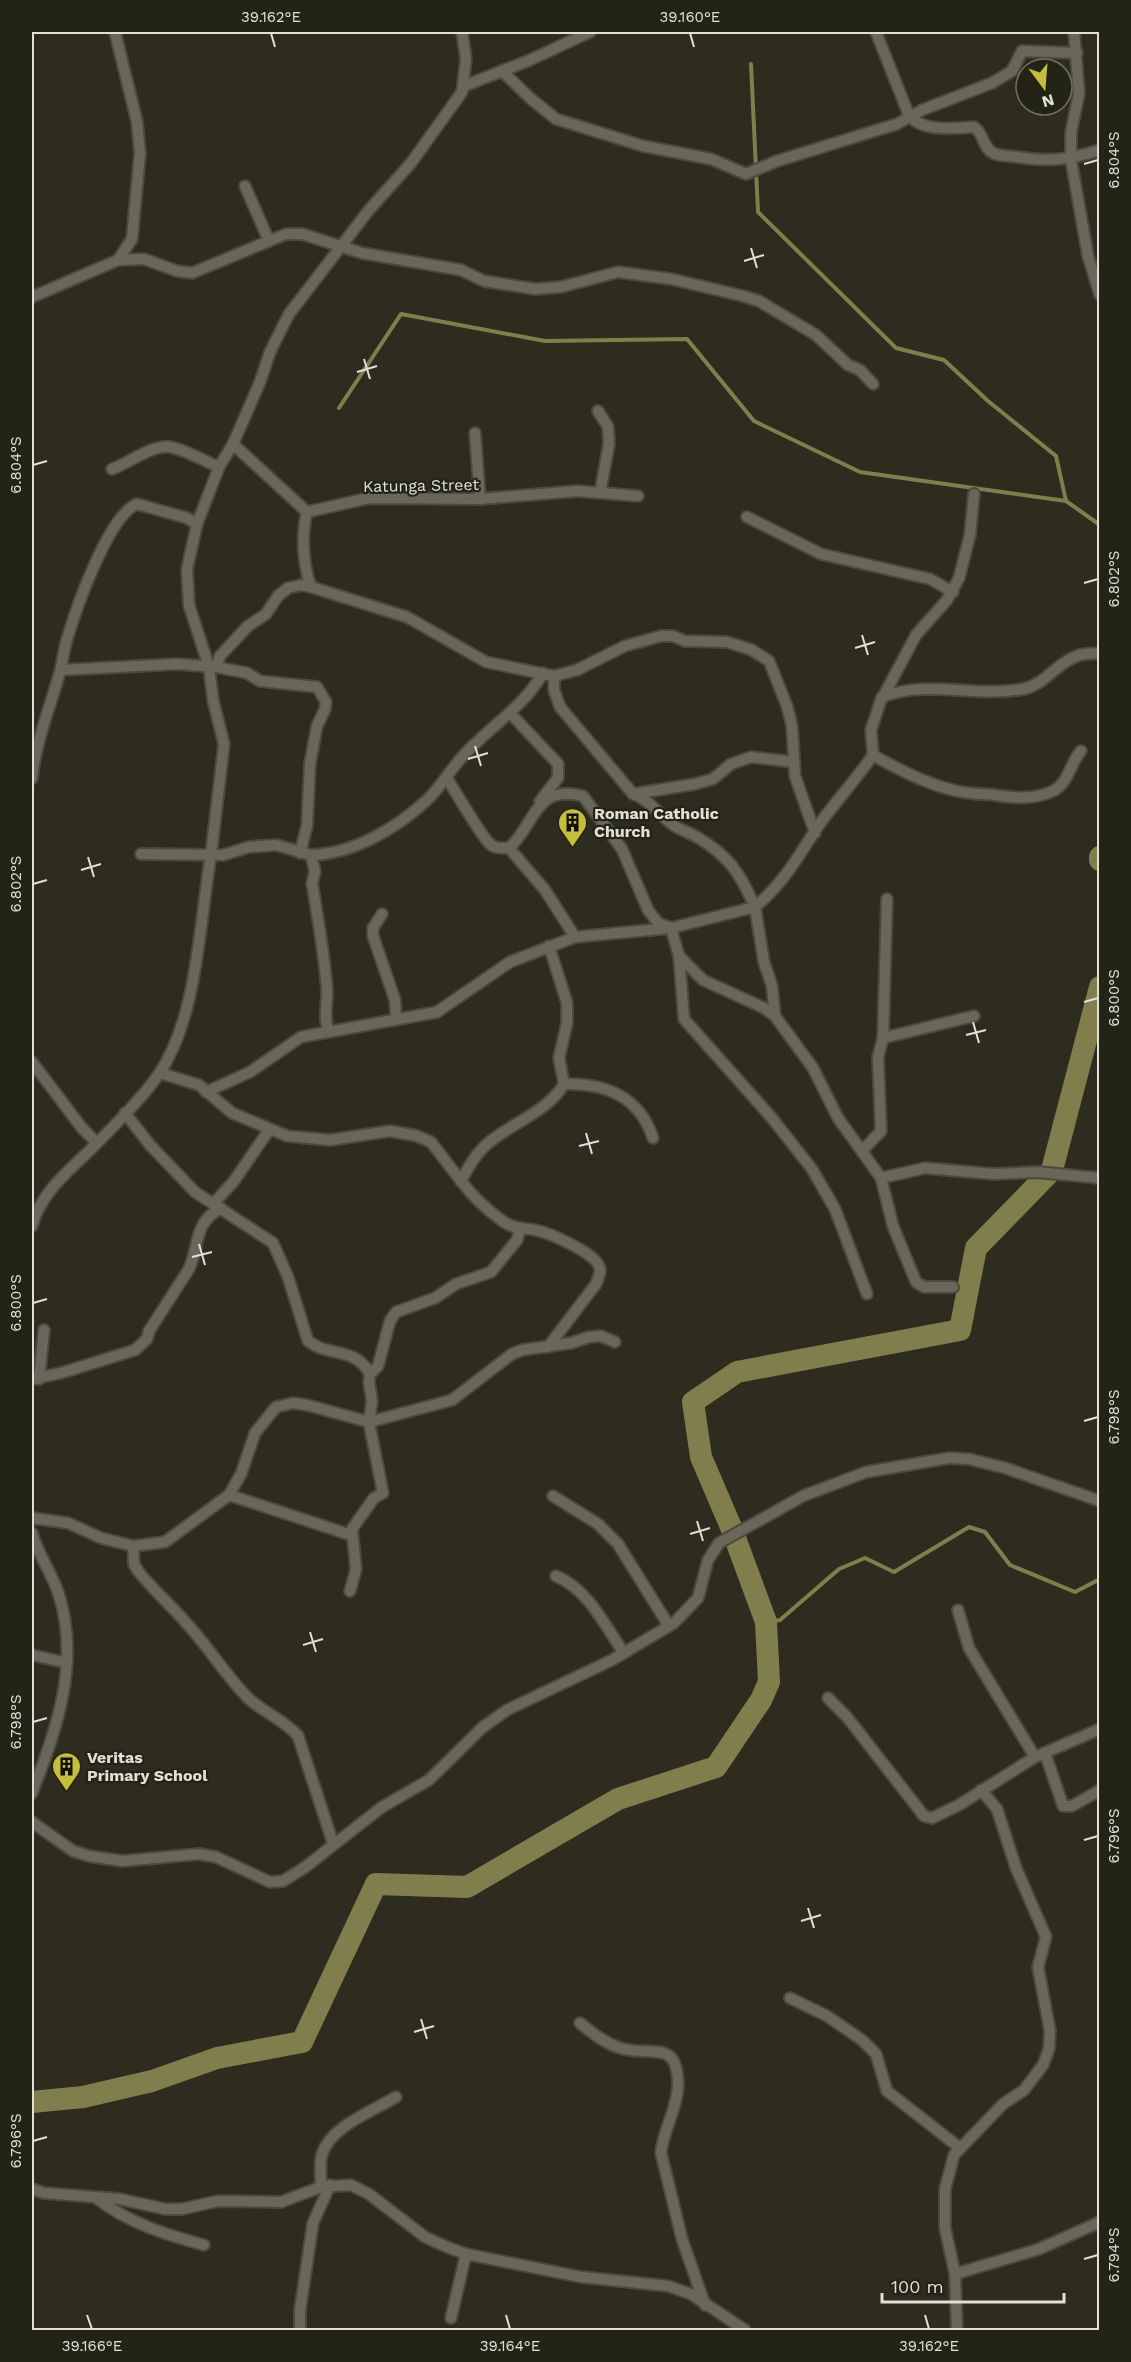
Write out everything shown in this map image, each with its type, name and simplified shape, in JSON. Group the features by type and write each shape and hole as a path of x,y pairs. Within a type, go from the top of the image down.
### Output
{"street":[{"path":"114,32 140,138 132,239 118,260"},
{"path":"32,1226 34,1206 98,1143 160,1073 178,1040 194,982 211,855 211,836 224,759 213,667 189,605 187,569 197,524 219,467 233,444 277,335 289,314 341,246 411,163 464,86 466,59 462,32"},
{"path":"464,86 504,72 590,32"},
{"path":"876,32 911,118 934,127 974,127 980,132 987,148 999,155 1034,160 1071,159 1100,150"},
{"path":"1074,32 1079,93 1071,133 1071,159 1088,256 1100,295"},
{"path":"504,72 530,98 556,119 643,146 711,159 746,174 911,118 922,110 1007,75 1012,71 1022,51 1077,53"},
{"path":"245,186 269,241"},
{"path":"33,292 118,260 150,261 177,271 192,273 286,234 302,234 362,254 461,270 484,281 535,289 561,287 618,272 671,279 743,296 759,301 816,335 848,365 860,370 873,384"},
{"path":"132,239 150,261"},
{"path":"598,411 608,428 609,444 600,493"},
{"path":"475,433 480,499"},
{"path":"233,444 307,512 304,523 305,556 311,587"},
{"path":"112,469 130,463 149,452 170,447 219,467"},
{"name":"Katunga Street","path":"307,512 369,498 480,499 577,491 638,496"},
{"path":"206,1092 250,1072 301,1037 328,1030 438,1012 510,962 575,936 671,928 755,907 770,894 795,864 873,755 871,730 882,697 916,635 953,592 968,549 974,494"},
{"path":"32,778 38,741 61,670 67,638 103,546 121,517 137,504 187,518 197,524"},
{"path":"747,517 821,554 930,579 953,592"},
{"path":"213,667 220,656 248,626 266,614 278,596 288,588 301,585 407,617 486,662 548,675 577,670 625,646 662,636 727,642 752,650 769,661 776,675 792,726 799,793 812,820 815,833"},
{"path":"882,697 920,687 994,692 1025,689 1040,683 1051,672 1077,656 1100,653"},
{"path":"61,670 109,669 150,664 213,667 246,673 260,681 317,687 326,702 326,709 317,726 310,764 307,826 300,853"},
{"path":"141,854 223,855 249,847 276,845 311,855 346,849 378,835 426,801 447,779 464,755 511,714 548,675"},
{"path":"548,675 560,707 633,794 648,799 653,808 675,827 697,836 731,862 755,907 764,962 772,986 775,1016"},
{"path":"509,848 539,805 540,799 558,778 558,764 511,714"},
{"path":"873,755 912,776 958,792 1011,799 1054,790 1073,769 1074,758 1081,751"},
{"path":"633,794 695,784 713,778 731,764 751,757 794,762"},
{"path":"447,779 490,844 497,848 509,848 545,890 575,936"},
{"path":"539,805 565,793 583,796 622,849 648,910 658,923 671,928"},
{"path":"311,855 315,872 312,882 324,950 327,989 325,1020 328,1030"},
{"path":"862,1151 881,1131 878,1057 883,1038 887,899"},
{"path":"382,914 373,928 373,936 395,1000 396,1018"},
{"path":"671,928 679,956 684,1019 730,1069 812,1169 835,1209 867,1294"},
{"path":"461,1180 490,1141 541,1108 558,1094 564,1084 559,1058 567,1023 567,1003 549,946"},
{"path":"679,956 703,980 764,1008 775,1016 813,1068 826,1098 881,1178 893,1226 916,1282 924,1287 953,1287"},
{"path":"883,1038 974,1016"},
{"path":"32,1062 82,1128 98,1143"},
{"path":"160,1073 200,1085 232,1113 269,1130 305,1140 330,1140 390,1131 417,1136 431,1142 484,1207 520,1230 536,1230 580,1249 591,1256 599,1266 600,1273 590,1293 548,1347"},
{"path":"564,1084 587,1083 604,1087 622,1096 647,1120 653,1138"},
{"path":"125,1113 174,1172 217,1206 273,1243 285,1269 308,1341 314,1346 351,1355 361,1360 370,1374 369,1422 383,1493 355,1523 351,1535 356,1560 350,1591"},
{"path":"44,1330 35,1379 121,1355 142,1344 189,1269 195,1256 198,1231 269,1130"},
{"path":"881,1178 926,1168 994,1174 1037,1172 1096,1177"},
{"path":"370,1374 378,1365 384,1334 396,1312 435,1298 456,1284 491,1272 513,1245 520,1230"},
{"path":"32,1518 68,1523 101,1538 133,1545 165,1542 229,1495 241,1474 255,1432 276,1407 293,1403 307,1405 369,1422 452,1400 512,1354 522,1350 548,1347 589,1337 601,1336 615,1342"},
{"path":"32,1822 73,1851 89,1856 130,1861 200,1854 216,1857 270,1882 283,1881 382,1807 429,1780 483,1727 507,1710 624,1653 669,1626 689,1610 698,1598 708,1560 719,1543 803,1496 849,1478 918,1462 949,1458 969,1459 1005,1468 1100,1501"},
{"path":"229,1495 351,1535"},
{"path":"553,1496 598,1524 618,1544 669,1626"},
{"path":"32,1533 62,1605 67,1640 67,1663 60,1717 32,1793"},
{"path":"133,1545 134,1564 138,1570 188,1624 230,1678 249,1699 272,1718 291,1728 298,1736 333,1843"},
{"path":"556,1576 570,1582 586,1598 624,1653"},
{"path":"958,1610 969,1648 1040,1755 1063,1806 1072,1806 1100,1790"},
{"path":"32,1655 67,1663"},
{"path":"828,1698 847,1717 924,1816 932,1818 1040,1755 1100,1729"},
{"path":"957,2331 955,2274 945,2228 945,2189 954,2155 1003,2104 1024,2090 1043,2065 1049,2049 1050,2031 1038,1966 1046,1937 1016,1868 997,1809 981,1790"},
{"path":"790,1998 827,2016 862,2040 876,2054 887,2091 960,2148"},
{"path":"580,2023 615,2046 658,2051 670,2055 676,2064 675,2107 662,2141 661,2153 682,2239 705,2305"},
{"path":"300,2331 300,2310 313,2223 325,2186 321,2155 327,2144 353,2121 396,2097"},
{"path":"32,2189 44,2193 120,2199 165,2209 182,2209 218,2200 281,2202 325,2186 351,2185 369,2194 425,2237 466,2254 581,2277 668,2286 691,2294 745,2331"},
{"path":"95,2197 115,2212 141,2226 204,2245"},
{"path":"955,2274 1039,2249 1100,2222"},
{"path":"451,2318 466,2254"}],"waterway":[{"path":"751,64 758,212 896,348 944,360 988,401 1056,456 1066,501"},
{"path":"339,408 401,314 545,341 687,339 754,421 860,472 1066,501 1100,525"},
{"path":"32,2102 83,2097 152,2081 217,2058 302,2042 376,1884 467,1887 618,1799 716,1767 761,1700 769,1682 766,1622 731,1527 701,1457 693,1402 737,1372 960,1330 976,1248 1052,1170 1100,987"},
{"path":"766,1622 780,1620 839,1569 865,1558 894,1572 969,1527 985,1532 1010,1565 1075,1592 1100,1579"}],"place":[{"name":"Roman Catholic Church","path":"573,848"},
{"name":"Veritas Primary School","path":"66,1792"}]}
